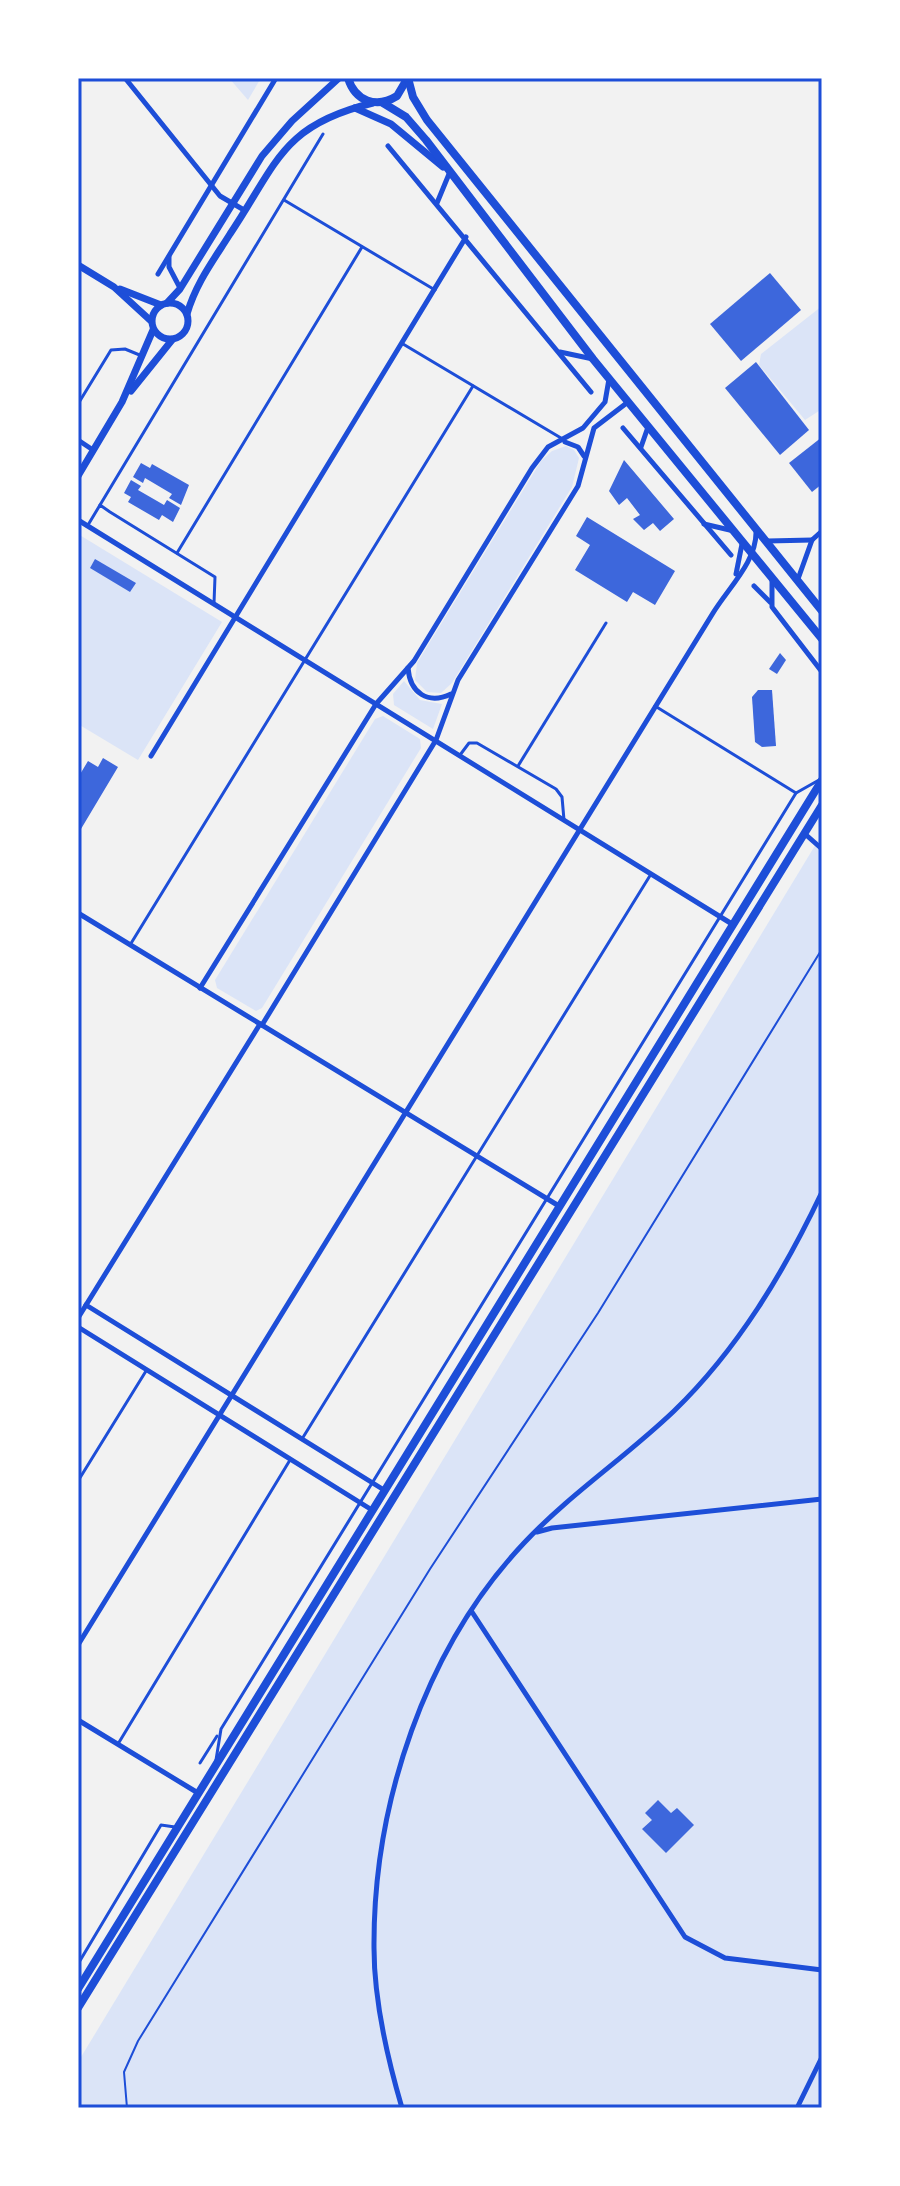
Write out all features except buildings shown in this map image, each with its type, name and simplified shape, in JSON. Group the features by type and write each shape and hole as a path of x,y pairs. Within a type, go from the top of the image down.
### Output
{"main road":[{"path":"348,78 355,92 411,122 593,359 822,639"},
{"path":"378,103 397,96 408,78"},
{"path":"408,78 413,97 427,120 822,611"},
{"path":"78,2008 203,1795 396,1498 732,924 822,780"},
{"path":"78,1989 178,1827 203,1795 216,1764 373,1511 822,805"},
{"path":"732,924 744,931"},
{"path":"386,1491 396,1498"},
{"path":"373,1511 383,1517"}],"street":[{"path":"125,78 212,185 244,210"},
{"path":"158,274 276,78"},
{"path":"78,476 145,357 152,326 164,304 180,289 233,203 284,130 339,78"},
{"path":"122,402 172,340 186,330 194,290 272,162 291,141 316,124 353,107 378,103"},
{"path":"353,107 391,124 448,171 437,203"},
{"path":"388,146 591,392"},
{"path":"151,756 466,237"},
{"path":"172,251 169,267 180,289"},
{"path":"78,265 114,287 164,304 180,306 187,314"},
{"path":"114,287 161,338 172,340"},
{"path":"559,352 593,359"},
{"path":"200,988 376,704 408,668 532,468 544,451 578,433 604,404 609,378"},
{"path":"78,1318 436,740 451,693 578,486 584,457 598,423 628,402"},
{"path":"640,448 648,426"},
{"path":"623,428 731,555"},
{"path":"78,440 94,450"},
{"path":"562,441 576,445 584,457"},
{"path":"78,520 732,924"},
{"path":"703,524 735,531"},
{"path":"78,1645 736,575 754,556 756,528"},
{"path":"798,580 812,540 822,531"},
{"path":"767,541 812,540"},
{"path":"736,575 743,542"},
{"path":"770,602 772,577"},
{"path":"754,586 770,602 822,672"},
{"path":"408,668 411,684 420,694 437,698 451,693"},
{"path":"805,834 822,849"},
{"path":"78,913 564,1209"},
{"path":"402,2108 387,2048 375,1974 374,1922 390,1805 413,1729 436,1674 472,1612 504,1566 533,1534 656,1427 706,1378 762,1302 822,1192"},
{"path":"86,1305 386,1491"},
{"path":"78,1327 373,1511"},
{"path":"533,1534 552,1528 822,1499"},
{"path":"472,1612 685,1937 725,1958 822,1970"},
{"path":"78,1720 203,1795"},
{"path":"797,2108 822,2057"}],"lane":[{"path":"88,526 323,134"},
{"path":"284,200 435,290"},
{"path":"177,553 362,247"},
{"path":"403,344 562,441"},
{"path":"78,404 111,350 125,349 145,357"},
{"path":"130,945 473,386"},
{"path":"100,505 215,577 214,603"},
{"path":"518,766 606,623"},
{"path":"655,706 796,793"},
{"path":"460,755 469,743 477,743 560,792 564,820"},
{"path":"200,1763 796,793 822,780"},
{"path":"302,1440 651,874"},
{"path":"78,1481 146,1371"},
{"path":"118,1744 290,1460"},
{"path":"216,1764 216,1746 221,1729"},
{"path":"78,1964 161,1825 178,1827"}],"path":[{"path":"127,2108 124,2072 138,2041 430,1569 598,1313 822,949"}],"shaded area":[{"path":"229,78 261,78 248,100"},
{"path":"822,306 822,409 805,420 759,365 761,354"},
{"path":"566,446 574,450 579,458 572,487 452,683 441,693 427,692 415,680 417,663 541,461 552,451"},
{"path":"78,534 222,622 138,760 78,724"},
{"path":"404,681 420,700 442,704 433,729 394,705 393,694"},
{"path":"383,716 420,739 421,748 262,1008 256,1011 217,988 215,980 375,719"},
{"path":"822,834 822,2108 78,2108 78,2062"}]}
